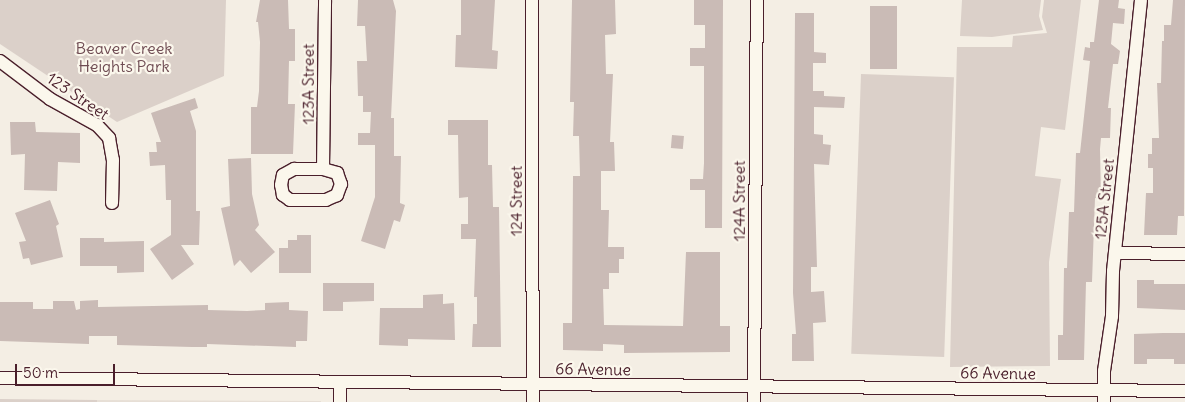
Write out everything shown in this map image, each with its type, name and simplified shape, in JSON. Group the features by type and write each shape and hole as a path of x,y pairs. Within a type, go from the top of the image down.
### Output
{"street":[{"name":"123A Street","path":"323,168 325,0"},
{"name":"124 Street","path":"532,0 533,402"},
{"name":"124A Street","path":"754,402 757,0"},
{"name":"125A Street","path":"1104,396 1115,253 1141,0"},
{"name":"123 Street","path":"0,61 50,99 97,125 108,138 113,160 112,203"},
{"path":"1115,253 1185,254"},
{"name":"66 Avenue","path":"0,378 753,386 1104,396 1185,391"},
{"path":"340,382 340,402"}],"shaded area":[{"path":"97,400 321,401 321,402 97,402"}],"green space":[{"name":"Beaver Creek Heights Park","path":"0,0 226,0 224,76 117,122 0,44"},
{"path":"962,0 1041,0 1039,16 1043,30 992,37 960,36"},
{"path":"1044,0 1081,0 1065,130 1041,127 1035,176 1061,179 1049,262 1050,366 950,367 957,47 1012,47 1013,36 1047,33 1042,17"},
{"path":"861,74 954,77 944,357 851,354"},
{"path":"0,399 97,400 97,402 0,402"}],"building":[{"path":"260,0 288,0 289,29 295,29 295,61 289,61 288,104 295,104 293,154 251,154 251,107 257,107 259,91 260,42 258,22 256,22"},
{"path":"358,0 393,0 396,11 391,118 394,118 394,156 401,156 400,203 405,205 400,222 394,220 385,249 361,241 375,197 375,145 358,145 358,133 370,133 371,112 363,112 363,96 358,96 357,61 367,61 365,26 357,26"},
{"path":"461,0 495,0 492,50 498,51 497,69 455,67 456,35 461,35"},
{"path":"572,0 615,0 616,34 605,35 606,74 613,74 610,142 614,142 615,171 601,171 601,210 609,210 608,247 624,247 624,259 619,259 619,273 609,273 609,289 603,289 604,325 683,326 686,252 720,252 720,326 730,326 730,352 624,353 624,345 603,344 603,351 563,350 563,323 572,323 573,176 580,176 579,136 573,136 574,102 570,102"},
{"path":"694,0 723,0 722,228 705,228 705,190 690,190 690,179 703,179 704,163 704,66 690,66 690,48 705,48 705,25 694,25"},
{"path":"1099,0 1119,0 1118,8 1125,9 1124,24 1113,23 1111,44 1120,51 1118,64 1113,64 1108,108 1111,108 1110,138 1101,138 1101,199 1095,198 1092,282 1086,282 1084,360 1058,360 1058,335 1063,335 1064,268 1067,268 1069,212 1074,212 1076,153 1080,153 1090,61 1083,60 1085,47 1090,48 1090,42 1094,42"},
{"path":"1173,0 1185,0 1184,216 1178,216 1177,235 1144,235 1146,193 1153,193 1153,168 1148,168 1148,154 1152,154 1152,138 1159,138 1157,83 1161,83 1164,25 1171,25"},
{"path":"870,6 897,6 897,69 870,69"},
{"path":"795,13 814,13 814,52 826,53 826,63 813,63 813,91 824,91 824,96 845,97 844,108 814,107 814,134 823,135 823,144 831,145 829,165 814,164 817,267 811,267 811,292 824,291 826,322 813,323 814,361 792,361 792,334 796,334 793,293"},
{"path":"195,98 198,108 190,111 196,131 196,211 200,211 199,245 181,245 194,264 172,280 150,249 171,235 171,200 166,200 165,165 150,166 149,152 157,152 156,142 161,142 151,113"},
{"path":"448,120 488,120 488,165 492,165 493,207 499,207 501,347 472,347 473,324 477,324 477,297 474,297 476,239 461,239 461,224 468,224 468,197 459,198 458,135 448,135"},
{"path":"10,122 35,122 36,132 80,133 80,163 58,162 57,191 24,190 25,154 11,155"},
{"path":"672,135 684,136 683,149 671,148"},
{"path":"251,158 252,194 259,225 255,230 275,252 251,273 240,260 234,266 221,208 230,206 228,159"},
{"path":"50,200 59,224 56,226 63,257 31,265 29,258 23,259 19,242 26,241 15,213"},
{"path":"297,235 311,235 311,273 279,273 279,248 288,248 288,240 297,240"},
{"path":"80,238 104,238 104,242 144,241 144,272 117,273 117,266 80,266"},
{"path":"1137,280 1154,280 1154,284 1185,284 1185,310 1137,308"},
{"path":"323,283 374,283 374,301 343,302 343,311 323,311"},
{"path":"443,294 443,304 454,303 455,340 408,339 408,346 379,345 380,308 423,308 423,295"},
{"path":"98,300 98,307 208,305 208,310 247,311 265,310 265,303 289,302 289,310 308,311 307,341 296,341 296,347 207,344 207,347 192,347 117,345 117,336 89,336 89,344 0,341 0,302 33,302 33,309 53,309 53,301 74,301 76,310 80,309 80,301"},
{"path":"1185,333 1185,364 1174,364 1174,359 1147,359 1147,364 1134,364 1134,334"}]}
